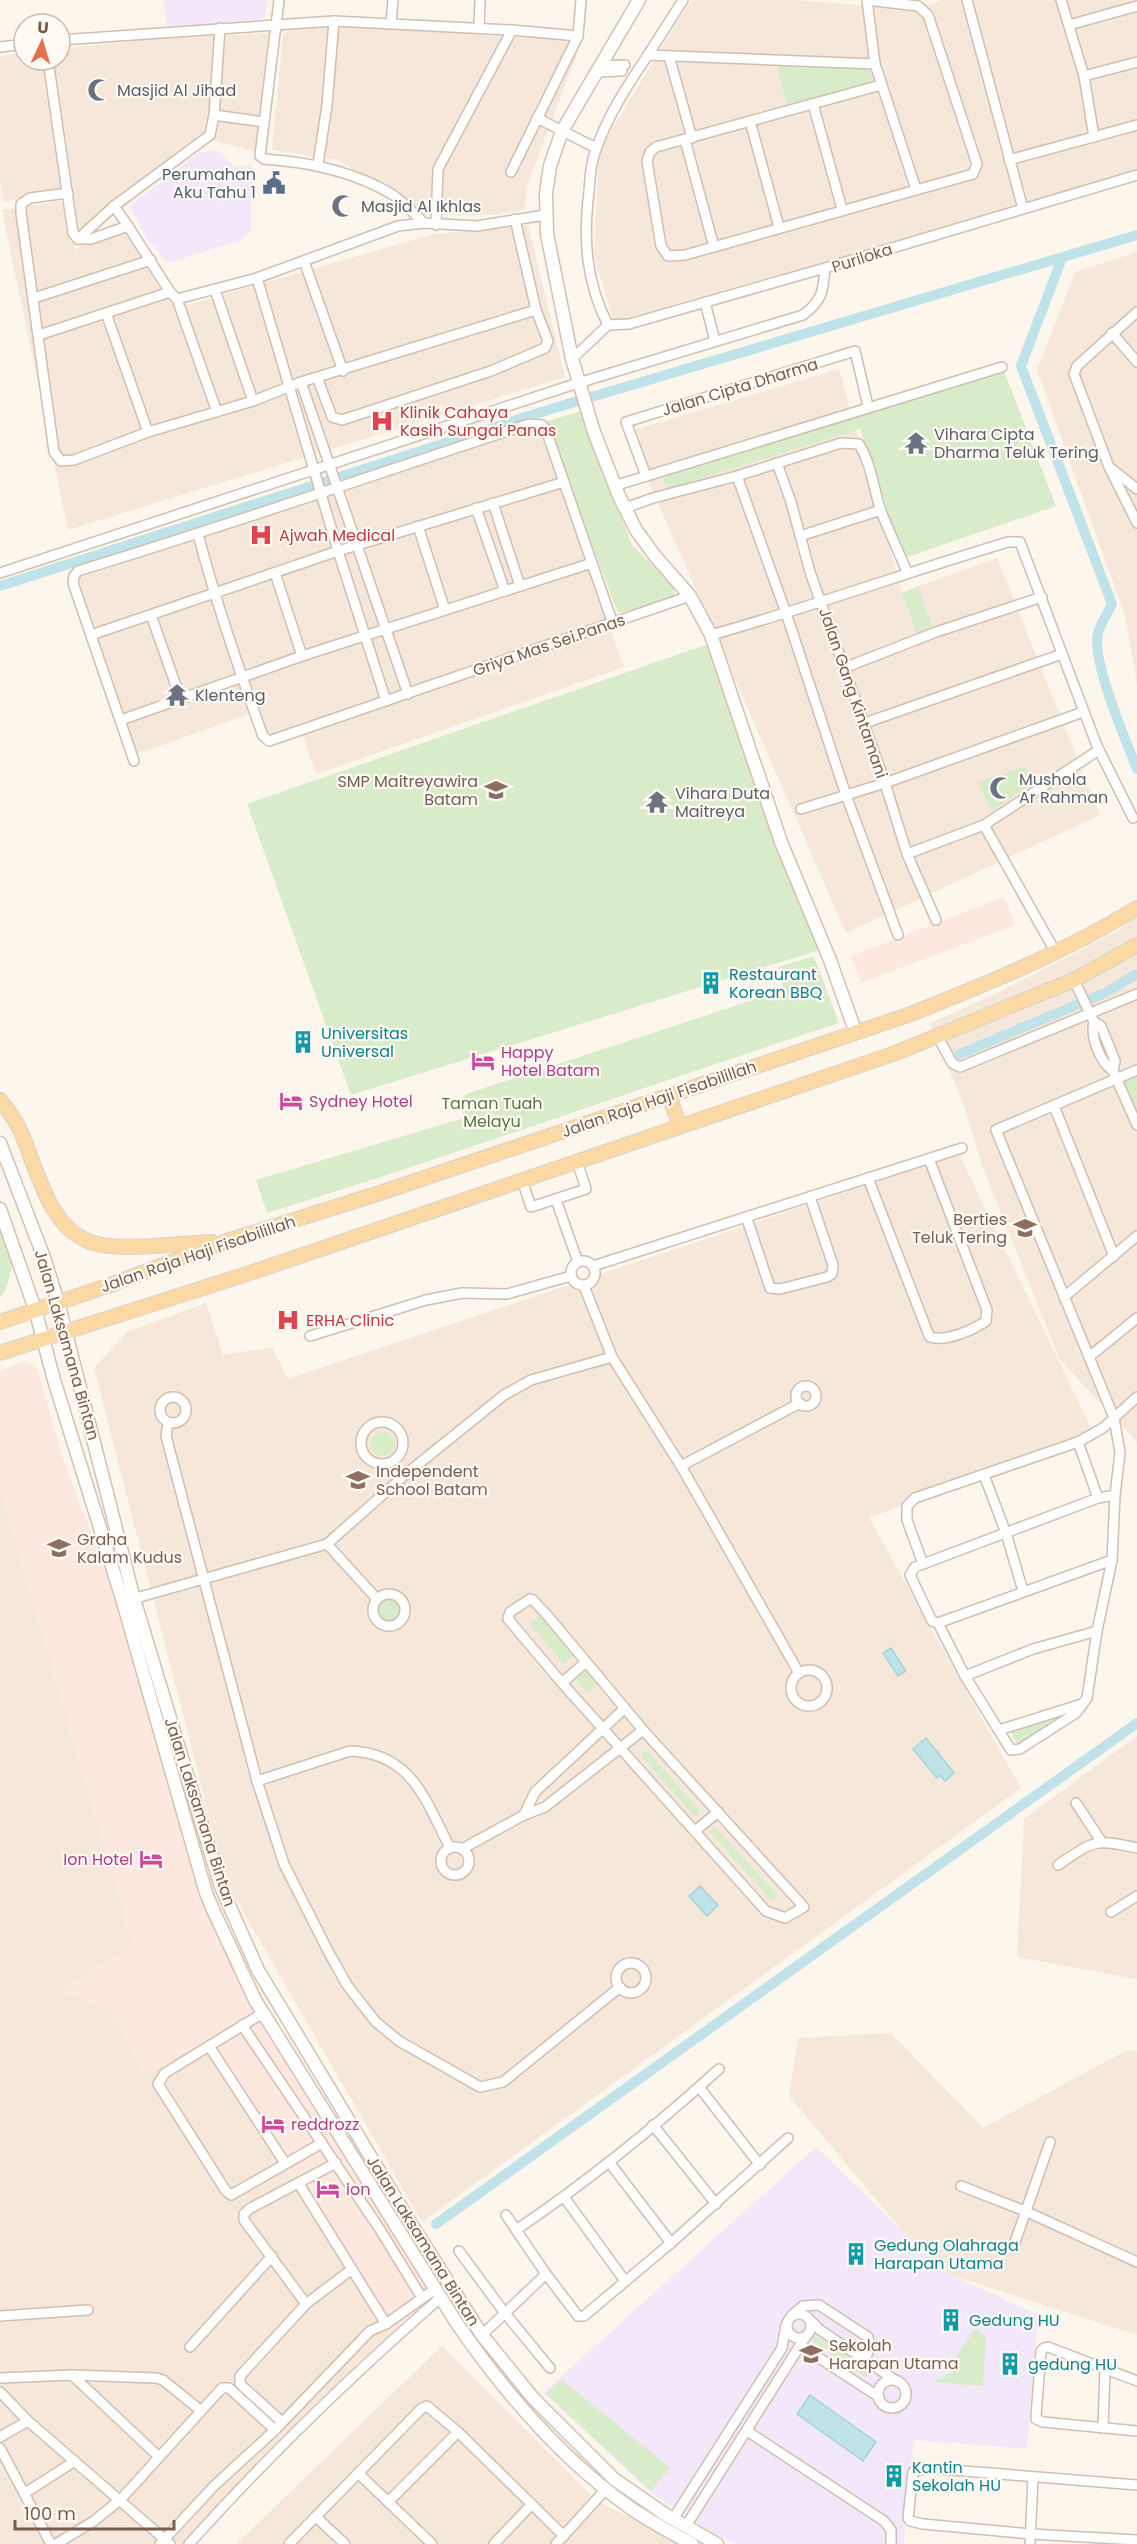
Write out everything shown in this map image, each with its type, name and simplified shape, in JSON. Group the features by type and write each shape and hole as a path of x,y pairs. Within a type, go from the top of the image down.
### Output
{"main road":[{"path":"639,0 562,131 550,166 545,215 546,234 572,359 591,422 625,508 654,555 690,596 711,635 781,842 830,960 856,1033"},
{"name":"Jalan Raja Haji Fisabilillah","path":"0,1322 110,1285 227,1241 380,1193 856,1033 989,983 1056,953 1137,908"},
{"name":"Jalan Raja Haji Fisabilillah","path":"0,1353 250,1273 938,1037 1078,986 1137,945"},
{"path":"669,1095 680,1127"},
{"path":"0,1100 19,1128 47,1197 64,1225 79,1236 97,1244 120,1246 227,1241"},
{"name":"Jalan Laksamana Bintan","path":"0,1143 43,1255 58,1302 128,1600 206,1893 245,1982 437,2293 477,2351 528,2415 562,2451 633,2510 692,2544"},
{"name":"Jalan Laksamana Bintan","path":"0,1209 35,1309 42,1340 221,1887 250,1954 412,2227 482,2335 534,2398 614,2479 673,2519 717,2544"}],"street":[{"path":"279,0 260,156 264,159 318,164 360,180 394,195 424,223"},
{"path":"391,23 393,0"},
{"path":"479,28 480,0"},
{"path":"511,172 578,36 581,0"},
{"path":"608,325 590,283 586,256 586,210 596,148 639,68 683,0"},
{"path":"881,85 656,147 650,152 647,161 661,246 668,256 677,257 973,174 977,164 928,15 918,6 867,0 875,64 916,189"},
{"path":"967,0 1023,209"},
{"path":"1061,0 1084,76 1094,137"},
{"path":"1069,25 1137,6"},
{"path":"318,164 327,105 334,21"},
{"path":"72,39 275,23 334,21 512,30 578,36"},
{"path":"78,238 114,206 210,135 214,115 220,28"},
{"path":"436,225 438,170 512,30"},
{"path":"648,55 875,64"},
{"path":"669,56 714,247"},
{"path":"1084,76 1137,62"},
{"path":"599,69 624,68"},
{"path":"50,72 73,233 78,238 92,239 128,226"},
{"path":"813,104 842,209"},
{"path":"214,115 264,122"},
{"path":"537,118 596,148"},
{"path":"750,121 779,227"},
{"path":"1009,160 1137,125"},
{"name":"Puriloka","path":"333,478 579,385 803,315 814,306 822,294 825,268 1137,176"},
{"path":"68,193 30,198 21,204 57,458 61,461 74,460 148,432 253,401 301,382 536,310"},
{"path":"114,206 177,299 217,412"},
{"path":"177,299 257,278 398,226 424,223 477,226 545,215"},
{"path":"317,377 332,417 342,420 491,371 545,348 548,341 536,310 515,219"},
{"path":"34,298 152,260"},
{"path":"304,261 343,371"},
{"path":"572,359 608,325 629,324 825,268"},
{"path":"257,278 291,386 338,551 386,701"},
{"path":"214,290 253,401"},
{"path":"39,335 170,291"},
{"path":"705,302 715,342"},
{"path":"1137,312 1074,370 1109,467 1137,524"},
{"path":"106,313 148,432"},
{"path":"1112,333 1137,362"},
{"name":"Jalan Cipta Dharma","path":"646,476 626,422 855,351 868,406"},
{"path":"615,486 868,406 1002,367"},
{"path":"301,382 384,630 408,694"},
{"path":"0,573 317,482 542,424 613,624"},
{"path":"625,508 841,443 859,444 873,477 881,510 907,572"},
{"name":"Jalan Gang Kintamani","path":"777,463 862,724 885,783 908,854 936,920"},
{"path":"1109,467 1137,489"},
{"path":"737,476 786,613 846,795 898,935"},
{"path":"134,760 73,584 74,576 78,571 198,534 317,482 333,478"},
{"path":"91,635 338,551 564,482"},
{"path":"493,503 520,586"},
{"path":"476,508 505,591"},
{"path":"800,536 881,510"},
{"path":"418,526 445,610"},
{"path":"198,534 214,594 241,677"},
{"path":"711,635 821,602 907,572 1008,542 1020,542 1083,712 1133,818"},
{"path":"121,720 302,656 592,563"},
{"path":"275,573 302,656"},
{"name":"Griya Mas Sei.Panas","path":"241,677 263,736 266,740 273,741 690,596"},
{"path":"844,668 936,632 1042,597"},
{"path":"151,615 180,698"},
{"path":"862,724 1062,654"},
{"path":"801,809 885,783 1083,712"},
{"path":"908,854 984,825 1099,750"},
{"path":"984,825 1056,953"},
{"path":"1078,986 1091,1013 1101,1026 1115,1061 1115,1075 1137,1125"},
{"path":"938,1037 952,1062 960,1067 1137,994"},
{"path":"938,1623 965,1676 1011,1750 1016,1751 1076,1713 1084,1703 1089,1688 1097,1631 1112,1560 1115,1495 1120,1453 1114,1418 996,1130 1054,1106 1115,1075 1137,1070"},
{"path":"1054,1106 1114,1256"},
{"path":"593,1266 747,1219 962,1148"},
{"path":"868,1178 928,1333 930,1337 943,1339 979,1326 986,1321 987,1310 929,1159"},
{"path":"522,1180 531,1207 556,1200 586,1189 578,1161"},
{"path":"747,1219 770,1288 780,1289 827,1277 832,1274 833,1265 810,1197"},
{"path":"556,1200 578,1262"},
{"path":"1064,1297 1137,1236"},
{"path":"586,1261 593,1266 594,1279 584,1286 576,1284 571,1276 572,1267 578,1262 586,1261"},
{"path":"310,1336 426,1300 462,1293 507,1294 571,1276"},
{"path":"584,1286 612,1357 681,1466 799,1673"},
{"path":"1089,1358 1137,1318"},
{"path":"128,1600 327,1544 406,1474 504,1395 531,1380 612,1357"},
{"path":"923,1564 907,1520 907,1506 915,1498 1078,1442 1096,1433 1137,1397"},
{"path":"681,1466 800,1403"},
{"path":"168,1423 166,1436 203,1579 257,1781 284,1864 347,1985 376,2022 399,2041 480,2087 503,2082 620,1987"},
{"path":"374,1423 389,1423 400,1432 403,1447 396,1460 384,1465 365,1457 360,1445 363,1432 374,1423"},
{"path":"1078,1442 1098,1498"},
{"path":"396,1460 406,1474"},
{"path":"984,1475 1006,1533 1023,1591"},
{"path":"1112,1560 938,1623 932,1622 910,1575 915,1567 1098,1498 1115,1495"},
{"path":"327,1544 377,1599"},
{"path":"530,1599 643,1730 804,1907 785,1918 766,1911 562,1683 510,1623 510,1612 530,1599"},
{"path":"965,1676 1033,1649 1097,1631"},
{"path":"562,1683 586,1662"},
{"path":"818,1672 826,1682 826,1694 818,1704 806,1706 795,1700 791,1689 799,1673 818,1672"},
{"path":"999,1730 1084,1703"},
{"path":"524,1815 535,1792 625,1707"},
{"path":"462,1849 468,1856 468,1864 464,1872 455,1875 446,1872 441,1863 443,1854 450,1848 462,1849 524,1815 545,1807 643,1730"},
{"path":"257,1781 350,1751 364,1751 402,1769 413,1778 450,1848"},
{"path":"1076,1803 1101,1841"},
{"path":"695,1831 718,1812"},
{"path":"1058,1865 1086,1847 1101,1841 1137,1848"},
{"path":"1111,1912 1137,1896"},
{"path":"263,2013 165,2073 158,2084 226,2191 231,2195 322,2143"},
{"path":"242,2025 379,2228 422,2298"},
{"path":"209,2046 285,2163"},
{"path":"516,2230 564,2198 699,2088 719,2069"},
{"path":"699,2088 760,2165"},
{"path":"653,2125 716,2204"},
{"path":"506,2215 546,2274 580,2316 584,2316 716,2204 788,2138"},
{"path":"1014,2245 1050,2142"},
{"path":"609,2162 671,2243"},
{"path":"306,2304 244,2220 244,2214 249,2209 336,2163"},
{"path":"299,2184 386,2324"},
{"path":"961,2186 1025,2211 1137,2262"},
{"path":"564,2198 625,2282"},
{"path":"379,2228 391,2219"},
{"path":"459,2251 504,2312 550,2368"},
{"path":"190,2347 272,2256"},
{"path":"278,2426 239,2380 240,2376 306,2304 352,2269"},
{"path":"482,2335 546,2274"},
{"path":"0,2392 28,2421 121,2499 165,2542 214,2486 278,2426 370,2331 386,2324 422,2298 437,2293"},
{"path":"189,2544 231,2496 437,2293"},
{"path":"673,2519 782,2348 786,2325 792,2315 803,2306 819,2305 868,2337 870,2346 865,2360"},
{"path":"0,2316 88,2310"},
{"path":"792,2315 801,2314 808,2318 820,2330 898,2382 906,2392 901,2404 888,2407 879,2397 801,2346"},
{"path":"686,2526 801,2346 812,2326 808,2318"},
{"path":"786,2325 791,2336 798,2338 806,2336"},
{"path":"1137,2381 1048,2347 1044,2348 1041,2351 1036,2416 1036,2419 1043,2422 1137,2431"},
{"path":"1103,2428 1105,2370"},
{"path":"0,2378 72,2374 156,2378 163,2380 200,2410"},
{"path":"72,2374 159,2456"},
{"path":"879,2397 879,2388 885,2382 898,2382"},
{"path":"56,2544 94,2521 121,2499 222,2388 226,2387 278,2426"},
{"path":"289,2544 424,2406 433,2409 458,2432 564,2536"},
{"path":"0,2437 28,2421"},
{"path":"747,2431 884,2520 891,2530 891,2544"},
{"path":"388,2502 458,2432"},
{"path":"0,2448 51,2544"},
{"path":"25,2493 75,2461"},
{"path":"1137,2485 919,2469 913,2472 908,2511 910,2521 922,2524 1030,2539 1137,2540"},
{"path":"358,2473 432,2544"},
{"path":"1030,2539 1033,2477"},
{"path":"556,2544 606,2489"},
{"path":"494,2544 531,2505"},
{"path":"316,2517 345,2544"}],"shaded area":[{"path":"164,0 267,0 265,19 167,28"},
{"path":"691,0 796,0 916,10 943,0 1137,0 1137,174 614,321 594,257 599,150"},
{"path":"298,23 582,41 528,183 524,210 494,215 425,215 338,160 272,150 283,34"},
{"path":"271,33 257,152 211,140 74,246 75,250 114,222 187,305 434,234 528,225 565,377 68,530 2,210 61,201 74,244 70,185 4,202 0,182 0,56 12,54 12,72 72,72 72,48 152,39"},
{"path":"217,150 235,167 252,165 251,230 242,240 168,263 144,235 130,206 198,153"},
{"path":"1137,252 1137,684 1126,619 1037,370 1075,272"},
{"path":"839,369 902,592 997,558 1100,815 846,933 627,432"},
{"path":"538,426 624,667 316,774 300,727 269,738 260,710 134,755 75,579"},
{"path":"1004,897 1015,925 861,983 851,956"},
{"path":"1137,917 1137,1442 1060,1360 984,1171 963,1103 930,1023 993,995 1117,931"},
{"path":"959,1154 1093,1432 869,1518 1021,1788 422,2222 226,1882 94,1368 127,1332 206,1303 223,1355 272,1347 288,1379"},
{"path":"25,1360 38,1369 61,1453 147,1679 208,1892 259,2000 445,2297 393,2333 205,2040 144,2076 109,2009 59,1991 133,1946 0,1489 0,1371"},
{"path":"0,1489 133,1946 59,1991 109,2009 144,2075 205,2040 393,2333 288,2436 188,2544 0,2544"},
{"path":"1137,1736 1137,1979 1017,1957 1024,1819"},
{"path":"891,2033 983,2128 1127,2050 1137,2052 1137,2335 945,2273 912,2242 789,2096 798,2038"},
{"name":"Sekolah Harapan Utama","path":"816,2147 945,2272 1038,2315 1027,2449 914,2440 904,2544 736,2544 716,2535 654,2495 543,2393"},
{"path":"442,2346 597,2501 684,2544 236,2544"}],"green space":[{"path":"776,64 869,68 874,84 788,109"},
{"path":"1004,371 1056,506 904,558 860,429 667,489 662,474 855,414"},
{"path":"581,411 632,545 673,585 675,595 670,599 618,613 545,422"},
{"path":"918,587 933,628 917,634 902,593"},
{"path":"714,642 823,949 351,1095 247,804"},
{"path":"1025,766 1034,782 991,812 978,782"},
{"name":"Taman Tuah Melayu","path":"814,956 839,1023 267,1213 256,1180 464,1118 462,1102 466,1094 784,990 778,967"},
{"path":"1137,1069 1137,1133 1115,1079"},
{"path":"0,1199 13,1230 14,1240 7,1286 0,1297"},
{"path":"383,1432 391,1436 395,1444 391,1452 383,1456 375,1452 371,1444 375,1436"},
{"path":"389,1599 397,1603 401,1611 397,1619 389,1623 381,1619 377,1611 381,1603"},
{"path":"540,1615 575,1655 564,1664 529,1624"},
{"path":"587,1670 598,1683 587,1693 576,1680"},
{"path":"1075,1712 1019,1748 1010,1731"},
{"path":"647,1750 701,1812 695,1817 641,1755"},
{"path":"715,1827 778,1895 772,1901 710,1832"},
{"path":"975,2329 986,2337 983,2386 933,2382 955,2371 950,2366"},
{"path":"814,2335 870,2371 871,2375 865,2377 812,2341"},
{"path":"562,2380 670,2468 651,2491 546,2393"}],"water":[{"path":"891,1648 906,1671 898,1676 883,1653"},
{"path":"926,1738 954,1773 945,1781 940,1775 937,1778 913,1749"},
{"path":"700,1886 718,1905 707,1916 689,1896"},
{"path":"810,2395 876,2442 863,2461 797,2414"}],"waterway":[{"path":"0,586 551,409 1137,235"},
{"path":"1062,258 1021,366 1112,604 1102,622 1097,645 1104,681 1137,769"},
{"path":"960,1054 1105,993 1137,974"},
{"path":"436,2224 1137,1723"}],"place":[{"name":"Masjid Al Jihad","path":"99,90"},
{"name":"Perumahan Aku Tahu 1","path":"274,183"},
{"name":"Masjid Al Ikhlas","path":"343,206"},
{"name":"Klinik Cahaya Kasih Sungai Panas","path":"382,421"},
{"name":"Vihara Cipta Dharma Teluk Tering","path":"916,443"},
{"name":"Ajwah Medical","path":"261,535"},
{"name":"Klenteng","path":"177,695"},
{"name":"Mushola Ar Rahman","path":"1001,788"},
{"name":"SMP Maitreyawira Batam","path":"496,790"},
{"name":"Vihara Duta Maitreya","path":"657,802"},
{"name":"Restaurant Korean BBQ","path":"711,983"},
{"name":"Universitas Universal","path":"303,1042"},
{"name":"Happy Hotel Batam","path":"483,1061"},
{"name":"Sydney Hotel","path":"291,1101"},
{"name":"Berties Teluk Tering","path":"1025,1228"},
{"name":"ERHA Clinic","path":"288,1320"},
{"name":"Independent School Batam","path":"358,1480"},
{"name":"Graha Kalam Kudus","path":"59,1548"},
{"name":"Ion Hotel","path":"151,1859"},
{"name":"reddrozz","path":"273,2124"},
{"name":"ion","path":"328,2189"},
{"name":"Gedung Olahraga Harapan Utama","path":"856,2254"},
{"name":"Gedung HU","path":"951,2320"},
{"name":"Sekolah Harapan Utama","path":"811,2354"},
{"name":"gedung HU","path":"1010,2364"},
{"name":"Kantin Sekolah HU","path":"894,2476"}]}
